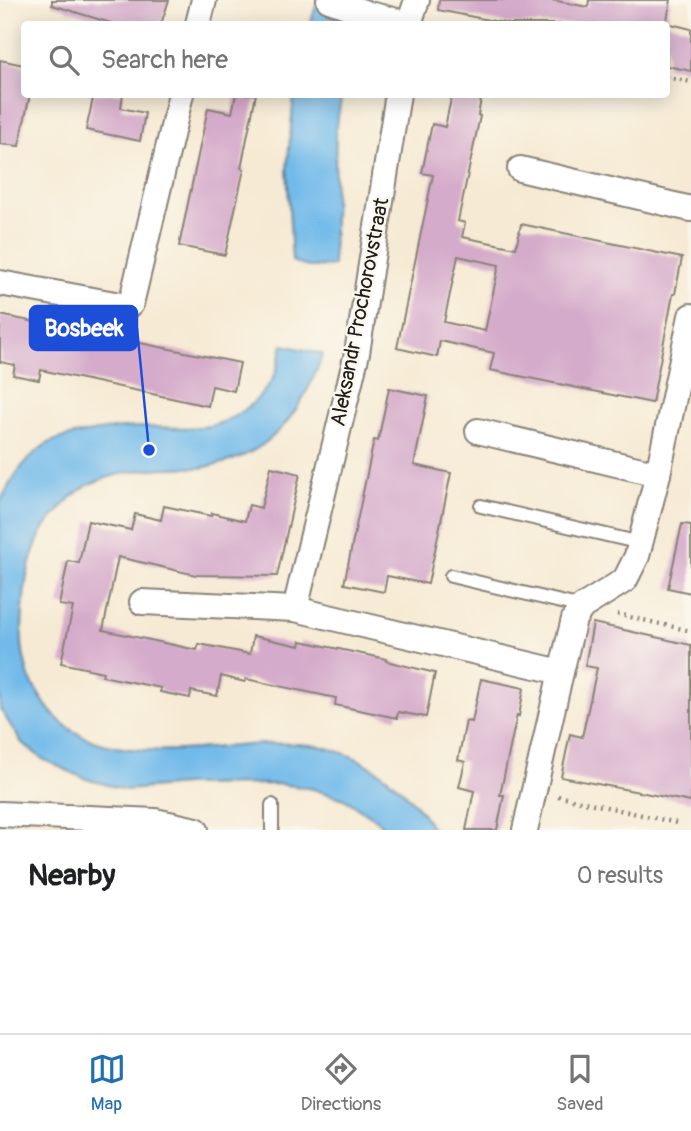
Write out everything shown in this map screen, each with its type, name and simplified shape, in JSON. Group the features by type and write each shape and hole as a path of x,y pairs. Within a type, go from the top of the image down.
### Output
{"street":[{"path":"199,21 204,0"},
{"path":"329,0 397,21"},
{"path":"410,21 417,0"},
{"path":"0,283 120,305 131,304 180,98"},
{"name":"Aleksandr Prochorovstraat","path":"295,609 357,353 397,98"},
{"path":"520,169 691,209"},
{"path":"525,830 575,620 582,607 625,580 638,556 691,316"},
{"path":"478,431 658,474"},
{"path":"142,602 295,609 561,672"},
{"path":"0,814 155,821 196,830"}],"lane":[{"path":"481,506 641,543"},
{"path":"451,576 582,607"},
{"path":"272,805 272,830"}],"path":[{"path":"670,78 691,82"},
{"path":"582,607 691,631"},
{"path":"533,790 677,823"}],"water":[{"path":"318,0 367,0 358,21 311,21"},
{"path":"294,98 341,98 336,127 333,266 308,267 292,261 287,169"},
{"path":"283,345 323,354 297,408 285,424 257,449 239,458 201,468 139,471 94,482 70,498 44,528 29,565 22,618 22,642 29,677 40,696 63,724 92,740 127,749 203,749 278,743 311,745 348,755 365,763 397,786 411,799 433,830 385,830 376,819 344,799 313,789 281,784 185,785 126,790 86,779 44,760 22,743 0,709 0,503 22,466 45,445 65,437 120,428 196,428 223,422 251,405 266,389 276,372"}],"building":[{"path":"52,0 169,0 162,21 104,21 52,5"},
{"path":"439,0 552,0 588,7 589,0 671,0 667,21 494,21 438,10"},
{"path":"670,24 691,29 691,71 670,67"},
{"path":"0,60 21,64 21,98 29,98 19,146 0,144"},
{"path":"93,98 122,98 121,108 145,113 140,141 86,130"},
{"path":"235,98 255,98 241,168 244,169 225,255 179,246 208,108 232,113"},
{"path":"451,98 481,98 480,116 458,221 465,223 462,237 516,248 521,224 682,258 652,403 490,370 494,353 440,341 437,357 397,348 433,175 422,173 432,124 445,127","holes":["458,256 499,265 485,331 444,322"]},
{"path":"0,315 240,363 234,391 212,386 208,406 41,370 39,380 13,375 15,365 0,362"},
{"path":"389,388 428,396 414,465 451,473 428,584 387,576 384,592 344,584 374,440 378,441"},
{"path":"271,467 300,474 277,576 196,575 118,557 103,630 197,650 199,644 250,654 253,636 300,646 301,641 386,659 435,673 426,717 398,712 397,718 335,705 336,698 221,676 217,696 191,691 190,698 160,692 161,688 102,676 103,672 61,663 73,607 59,605 68,561 79,563 88,521 131,530 135,514 161,520 164,506 245,521 249,505 261,508"},
{"path":"682,524 691,525 691,593 668,588"},
{"path":"593,623 691,645 691,802 561,777 570,734 582,737 597,668 585,666"},
{"path":"481,679 524,688 500,795 504,795 497,830 466,830 474,791 459,787 465,762 458,760 466,721 472,722"}],"place":[{"name":"Bosbeek","path":"149,450"}]}
